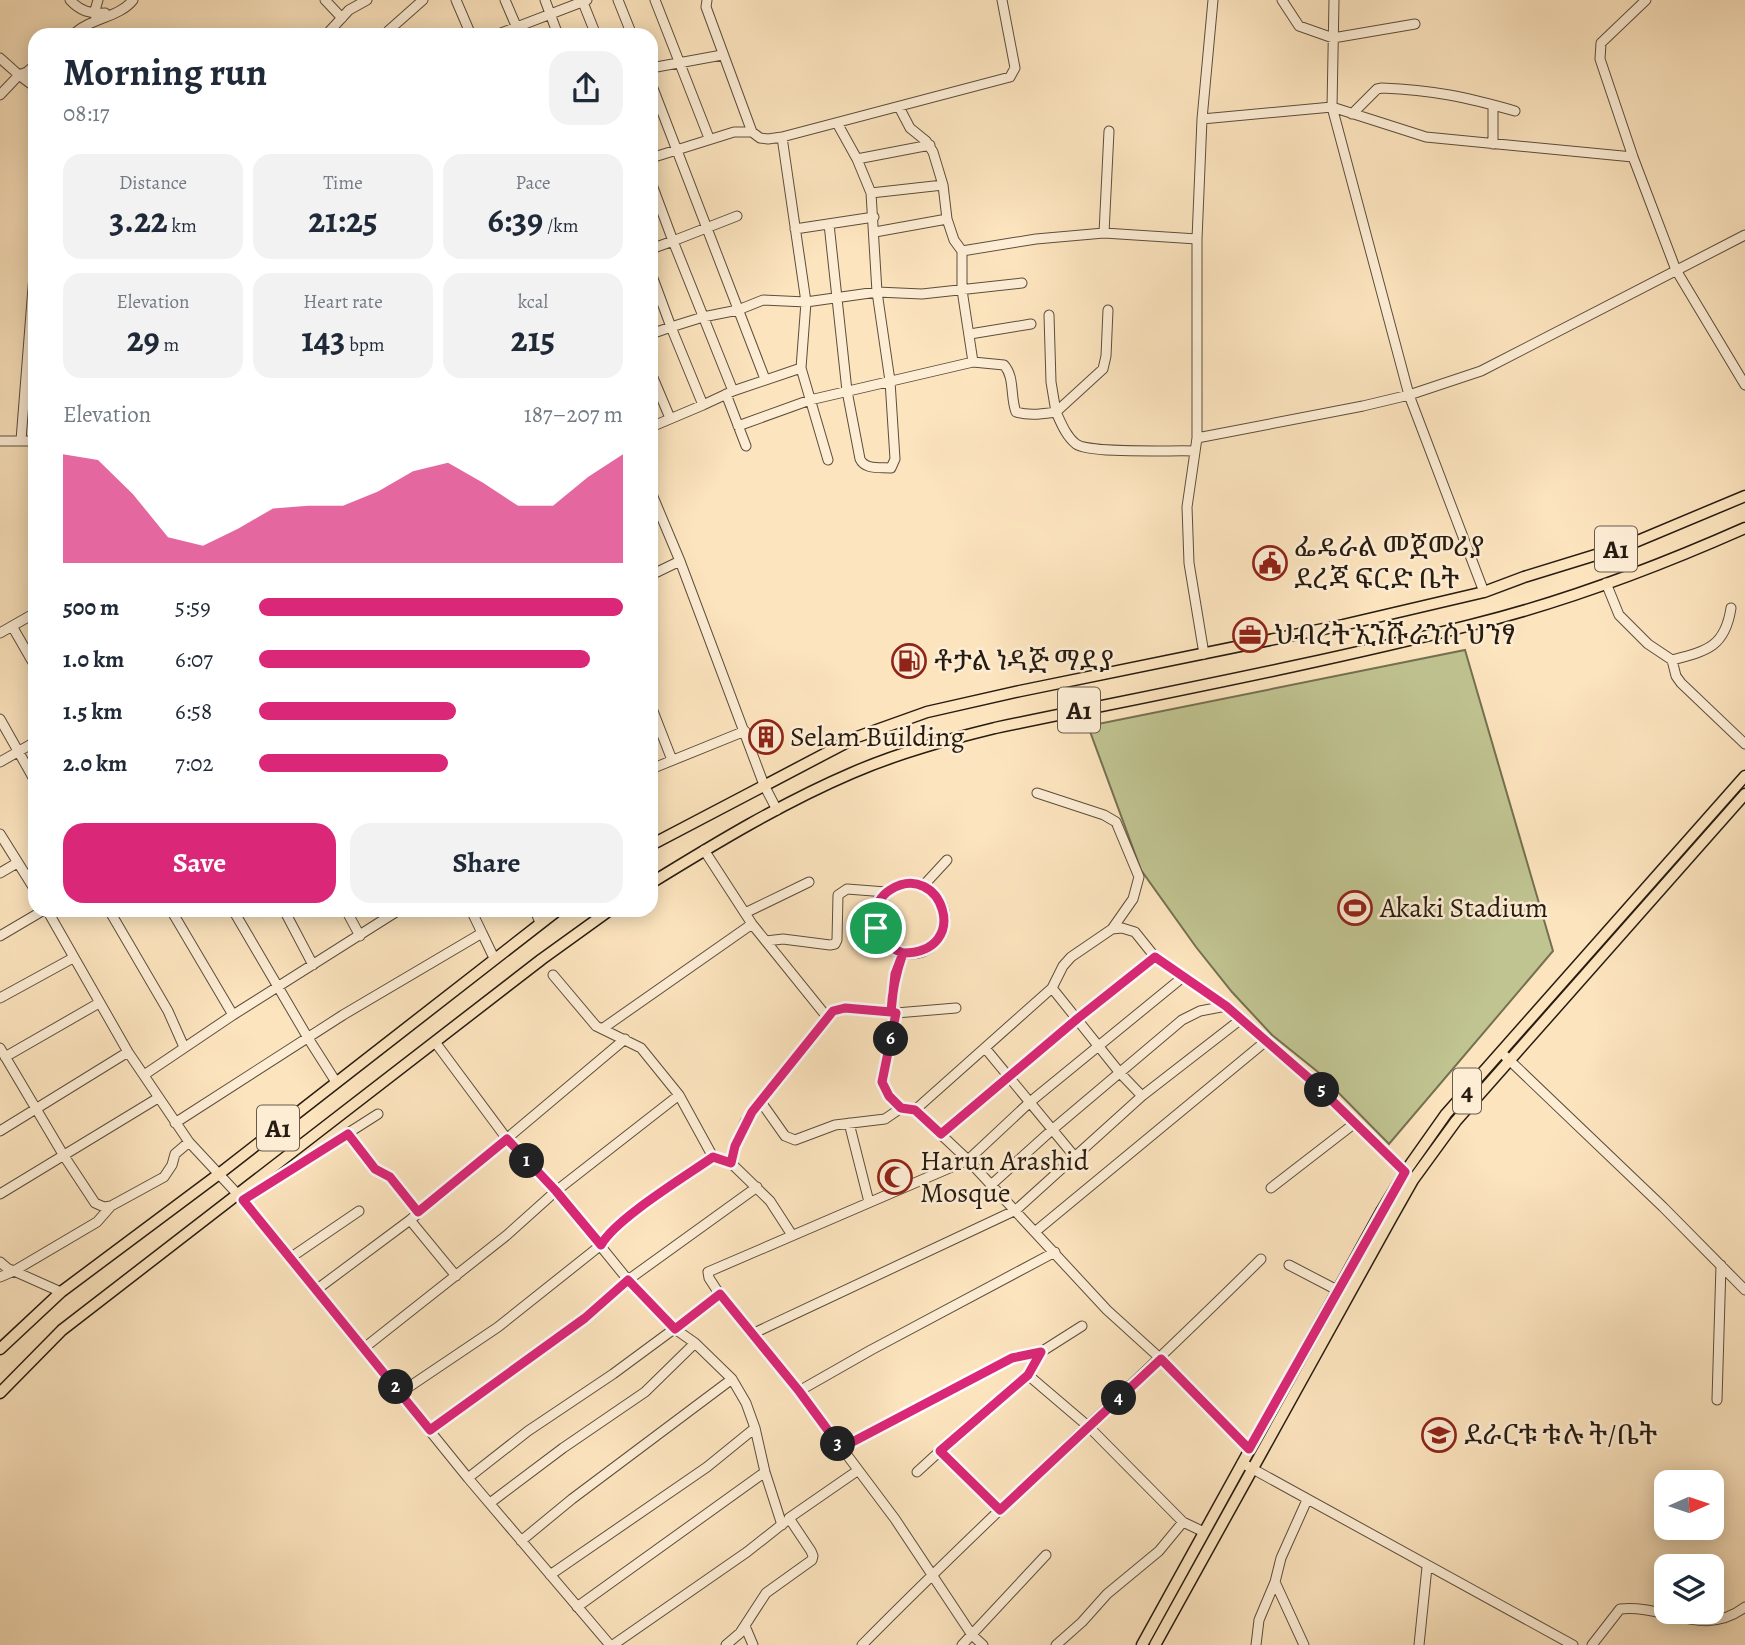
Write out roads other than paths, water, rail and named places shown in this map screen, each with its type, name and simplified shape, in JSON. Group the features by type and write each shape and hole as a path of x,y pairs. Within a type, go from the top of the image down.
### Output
{"main road":[{"name":"A1","path":"658,841 857,737 927,712 1484,592 1628,545 1745,496"},
{"name":"A1","path":"658,879 777,810 851,773 920,747 995,728 1472,625 1606,583 1685,554 1745,528"},
{"name":"4","path":"1142,1645 1204,1532 1247,1466 1249,1449 1405,1172 1446,1115 1505,1056 1745,776"},
{"path":"1155,1645 1247,1466 1413,1180 1505,1056 1745,794"},
{"name":"A1","path":"0,1349 61,1292 219,1174 548,917"},
{"name":"A1","path":"0,1393 62,1330 240,1197 435,1042 600,917"}],"street":[{"path":"70,0 81,10 94,14 111,13"},
{"path":"94,14 98,0"},
{"path":"81,28 122,9 133,0"},
{"path":"325,0 342,18"},
{"path":"333,28 353,7 367,0"},
{"path":"391,28 423,0"},
{"path":"456,0 468,28"},
{"path":"505,0 517,28"},
{"path":"545,0 555,28"},
{"path":"524,28 584,0 594,28"},
{"path":"618,0 629,28"},
{"path":"655,0 709,138"},
{"path":"707,0 706,7 722,55 752,132"},
{"path":"658,155 734,132 752,132 768,139 782,137 1010,78 1016,68 1002,0"},
{"path":"1204,654 1186,537 1186,508 1197,438 1197,239 1202,119 1213,0"},
{"path":"1334,0 1332,107 1409,395 1484,592"},
{"path":"1646,0 1607,36 1599,51 1633,157 1676,270 1745,385"},
{"path":"1283,1 1299,26 1333,38 1415,24"},
{"path":"658,67 722,55"},
{"path":"0,58 28,82"},
{"path":"0,95 19,75 28,71"},
{"path":"1352,114 1377,89 1382,88 1431,90 1515,111"},
{"path":"658,100 765,379"},
{"path":"1493,105 1493,144"},
{"path":"899,107 910,128 930,145 943,185 947,219 954,240 962,251 962,290 973,362"},
{"path":"1202,119 1332,107 1426,137 1633,157"},
{"path":"829,224 847,391 862,464 891,468 895,459 890,381 877,292 871,193 838,123"},
{"path":"1104,233 1109,131"},
{"path":"782,137 806,302 801,368 828,460"},
{"path":"857,159 930,145"},
{"path":"871,193 943,185"},
{"path":"658,201 703,317 746,446"},
{"path":"658,246 737,216"},
{"path":"795,229 874,216"},
{"path":"875,232 947,219"},
{"path":"962,251 1036,239 1104,233 1197,239"},
{"path":"1197,438 1409,395 1496,365 1745,235"},
{"path":"658,332 703,317 738,310 763,300 806,302 877,292 922,294 1022,283"},
{"path":"658,292 703,405"},
{"path":"738,426 810,400 973,362 1004,365 1009,370 1016,412 1035,416 1056,412 1102,369 1106,356 1108,310"},
{"path":"1049,315 1051,382 1056,412 1074,443 1091,449 1195,451"},
{"path":"970,334 1031,324"},
{"path":"22,440 28,364"},
{"path":"658,424 765,379 801,368"},
{"path":"658,390 670,418"},
{"path":"0,441 28,440"},
{"path":"658,509 764,785 777,810"},
{"path":"658,572 680,561"},
{"path":"1606,583 1619,615 1648,644 1672,660 1676,676 1681,683 1745,744"},
{"path":"1672,660 1710,647 1722,637 1729,623 1731,608"},
{"path":"0,633 28,617"},
{"path":"12,626 28,654"},
{"path":"0,719 28,768"},
{"path":"658,725 671,760"},
{"path":"658,766 745,731"},
{"path":"0,762 28,746"},
{"path":"915,1110 1052,988 1063,966 1071,957 1112,929 1133,899 1139,877 1116,822 1104,815 1037,793"},
{"path":"0,834 28,880"},
{"path":"704,850 752,923 827,1017"},
{"path":"923,886 947,860"},
{"path":"0,873 17,863"},
{"path":"745,913 808,882"},
{"path":"910,883 923,886 934,893 941,903 945,916 943,929 928,949 903,953 891,948 881,939 876,928 878,902 886,892 897,885 910,883"},
{"path":"766,941 783,939 835,944 838,895 841,891 847,889 886,892"},
{"path":"0,936 33,917"},
{"path":"49,917 128,1052 189,1142 240,1197 468,1478 612,1645 747,1552 857,1471"},
{"path":"112,917 168,1011 184,1047"},
{"path":"175,917 233,1015"},
{"path":"237,917 336,1082"},
{"path":"288,917 313,965"},
{"path":"350,917 360,936"},
{"path":"144,1075 388,917"},
{"path":"474,917 494,958"},
{"path":"538,917 540,923"},
{"path":"602,1029 752,923"},
{"path":"1112,929 1122,928 1135,932 1155,957 1226,1006 1312,1081 1405,1172"},
{"path":"175,1123 440,956 482,933"},
{"path":"903,953 895,974 893,1012 882,1082 889,1096 901,1108 915,1110 968,1160 1107,1310 1161,1359 1249,1449"},
{"path":"941,1134 1155,957"},
{"path":"0,998 73,958"},
{"path":"553,975 590,1020 602,1029 641,1048 679,1095 713,1157 731,1163 771,1200 792,1235"},
{"path":"983,1645 972,1634 895,1519 799,1391 720,1294 708,1272 968,1160 1030,1102 1182,977"},
{"path":"1052,988 1120,1073 1142,1096"},
{"path":"99,1003 3,1058 95,1203 104,1207 111,1206"},
{"path":"991,1185 1182,1020 1200,1011 1226,1006"},
{"path":"731,1163 745,1122 833,1011 845,1008 893,1012 956,1008"},
{"path":"752,1334 1016,1210 1142,1096 1240,1020"},
{"path":"316,1290 410,1220 625,1039"},
{"path":"1036,1231 1266,1041"},
{"path":"435,1042 507,1139 556,1191 628,1280 675,1329 695,1343 732,1379 746,1402 765,1472 786,1521 811,1551 812,1560 766,1593 740,1633 726,1645"},
{"path":"985,1048 1076,1157"},
{"path":"0,1131 128,1052"},
{"path":"1505,1056 1663,1207 1745,1290"},
{"path":"364,1348 456,1276 556,1191 679,1095"},
{"path":"0,1194 158,1098"},
{"path":"761,1102 789,1139 794,1140 835,1125 877,1121 891,1116 901,1108"},
{"path":"240,1197 378,1114"},
{"path":"849,1123 869,1202"},
{"path":"1271,1188 1355,1123"},
{"path":"348,1134 375,1169 390,1177 418,1212"},
{"path":"0,1277 97,1222 111,1206 164,1177 175,1154 189,1142"},
{"path":"400,1393 498,1327 601,1245 604,1238 624,1220 713,1157"},
{"path":"430,1430 585,1318 628,1280 757,1188"},
{"path":"290,1258 359,1211"},
{"path":"410,1220 456,1276"},
{"path":"799,1391 1055,1252"},
{"path":"862,1645 932,1575 1161,1359 1261,1259"},
{"path":"0,1262 61,1292"},
{"path":"1289,1265 1339,1291"},
{"path":"1717,1400 1721,1265"},
{"path":"468,1478 528,1431 613,1374 720,1294"},
{"path":"841,1448 1012,1358 1041,1352 1083,1326"},
{"path":"490,1503 563,1448 645,1392 695,1343"},
{"path":"917,1472 1028,1375 1041,1352"},
{"path":"1028,1375 1088,1427 1183,1522 1204,1532"},
{"path":"521,1541 572,1499 732,1379"},
{"path":"550,1574 707,1467 755,1428"},
{"path":"940,1451 1000,1510"},
{"path":"1247,1466 1573,1645"},
{"path":"577,1607 765,1472"},
{"path":"1256,1645 1259,1620 1307,1500"},
{"path":"1056,1645 1082,1622 1100,1600 1159,1551 1183,1522"},
{"path":"962,1645 1046,1555"},
{"path":"1419,1645 1427,1567"},
{"path":"1275,1582 1304,1645"},
{"path":"1592,1645 1620,1609 1639,1609 1708,1622 1732,1617 1745,1607"},
{"path":"745,1626 753,1645"}],"place":[{"name":"ፌዴራል መጀመሪያ ደረጃ ፍርድ ቤት","path":"1270,563"},
{"name":"ህብረት ኢንሹራንስ ህንፃ","path":"1250,635"},
{"name":"ቶታል ነዳጅ ማደያ","path":"909,661"},
{"name":"Selam Building","path":"766,737"},
{"name":"Akaki Stadium","path":"1355,908"},
{"name":"Harun Arashid Mosque","path":"895,1177"},
{"name":"ደራርቱ ቱሉ ት/ቤት","path":"1439,1435"}]}
